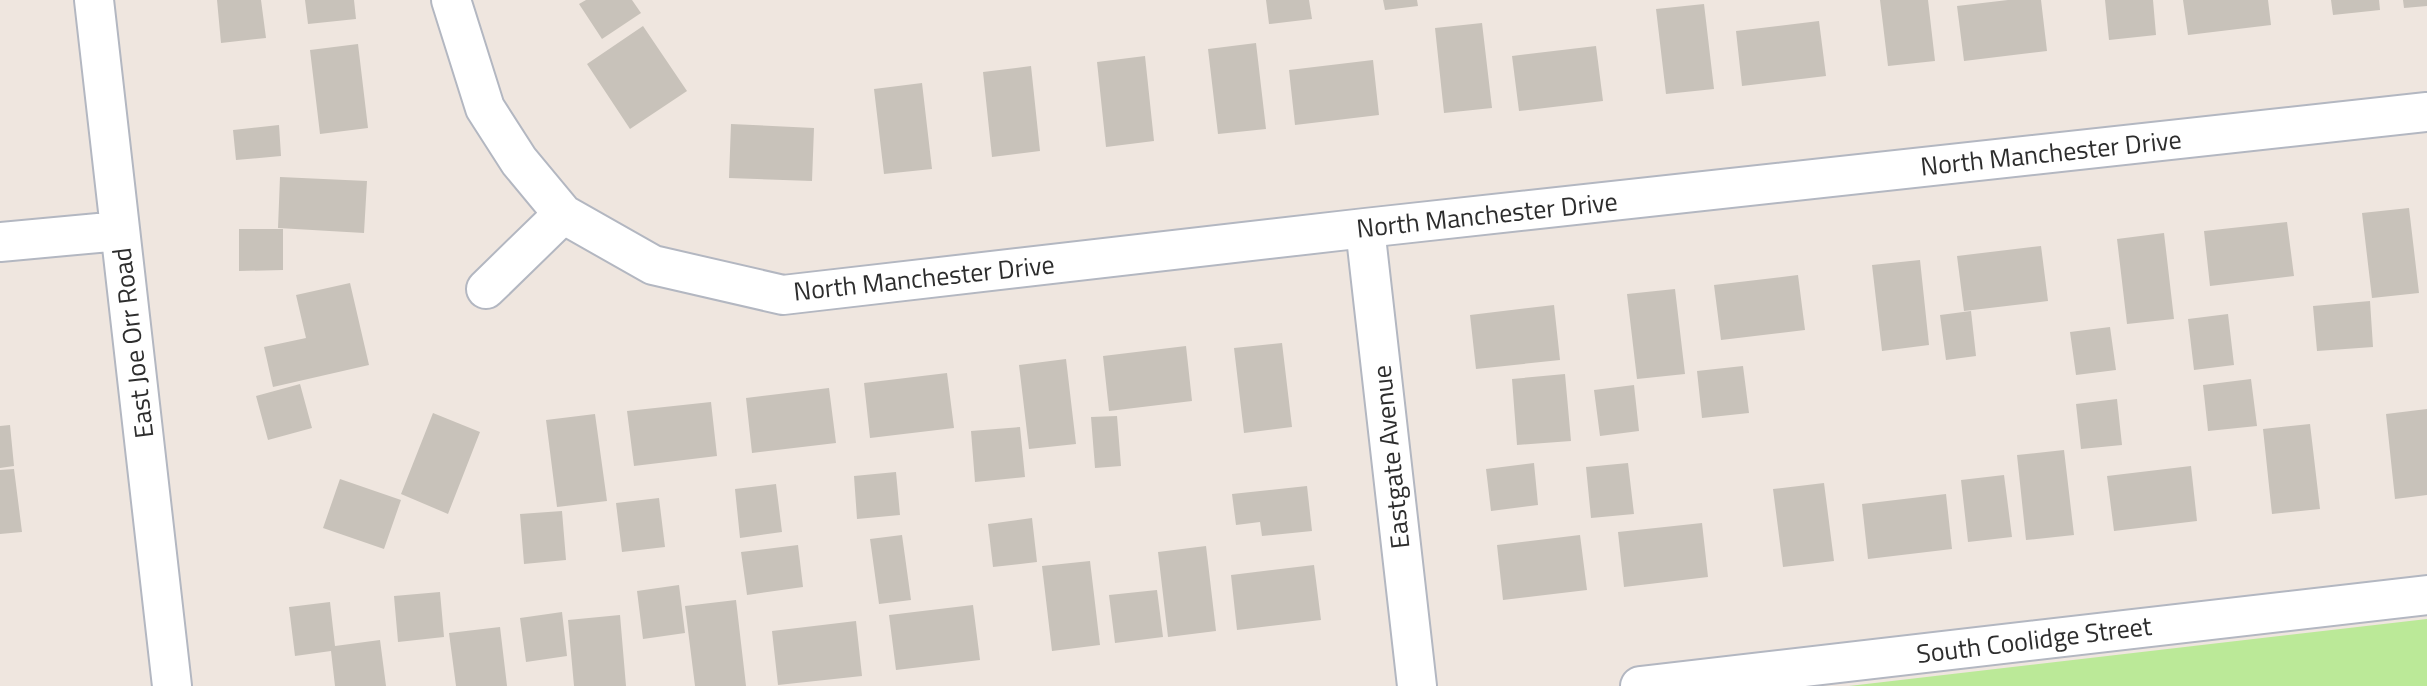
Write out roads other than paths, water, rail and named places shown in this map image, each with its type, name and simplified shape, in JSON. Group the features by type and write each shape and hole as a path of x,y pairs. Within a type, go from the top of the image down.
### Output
{"street":[{"name":"East Joe Orr Road","path":"94,0 172,686"},
{"path":"452,0 485,108 519,161 563,214 486,289"},
{"name":"North Manchester Drive","path":"563,214 653,265 783,295 2427,111"},
{"name":"Eastgate Avenue","path":"1365,228 1417,686"},
{"path":"0,242 120,231"},
{"name":"South Coolidge Street","path":"1640,686 2427,595"}]}
